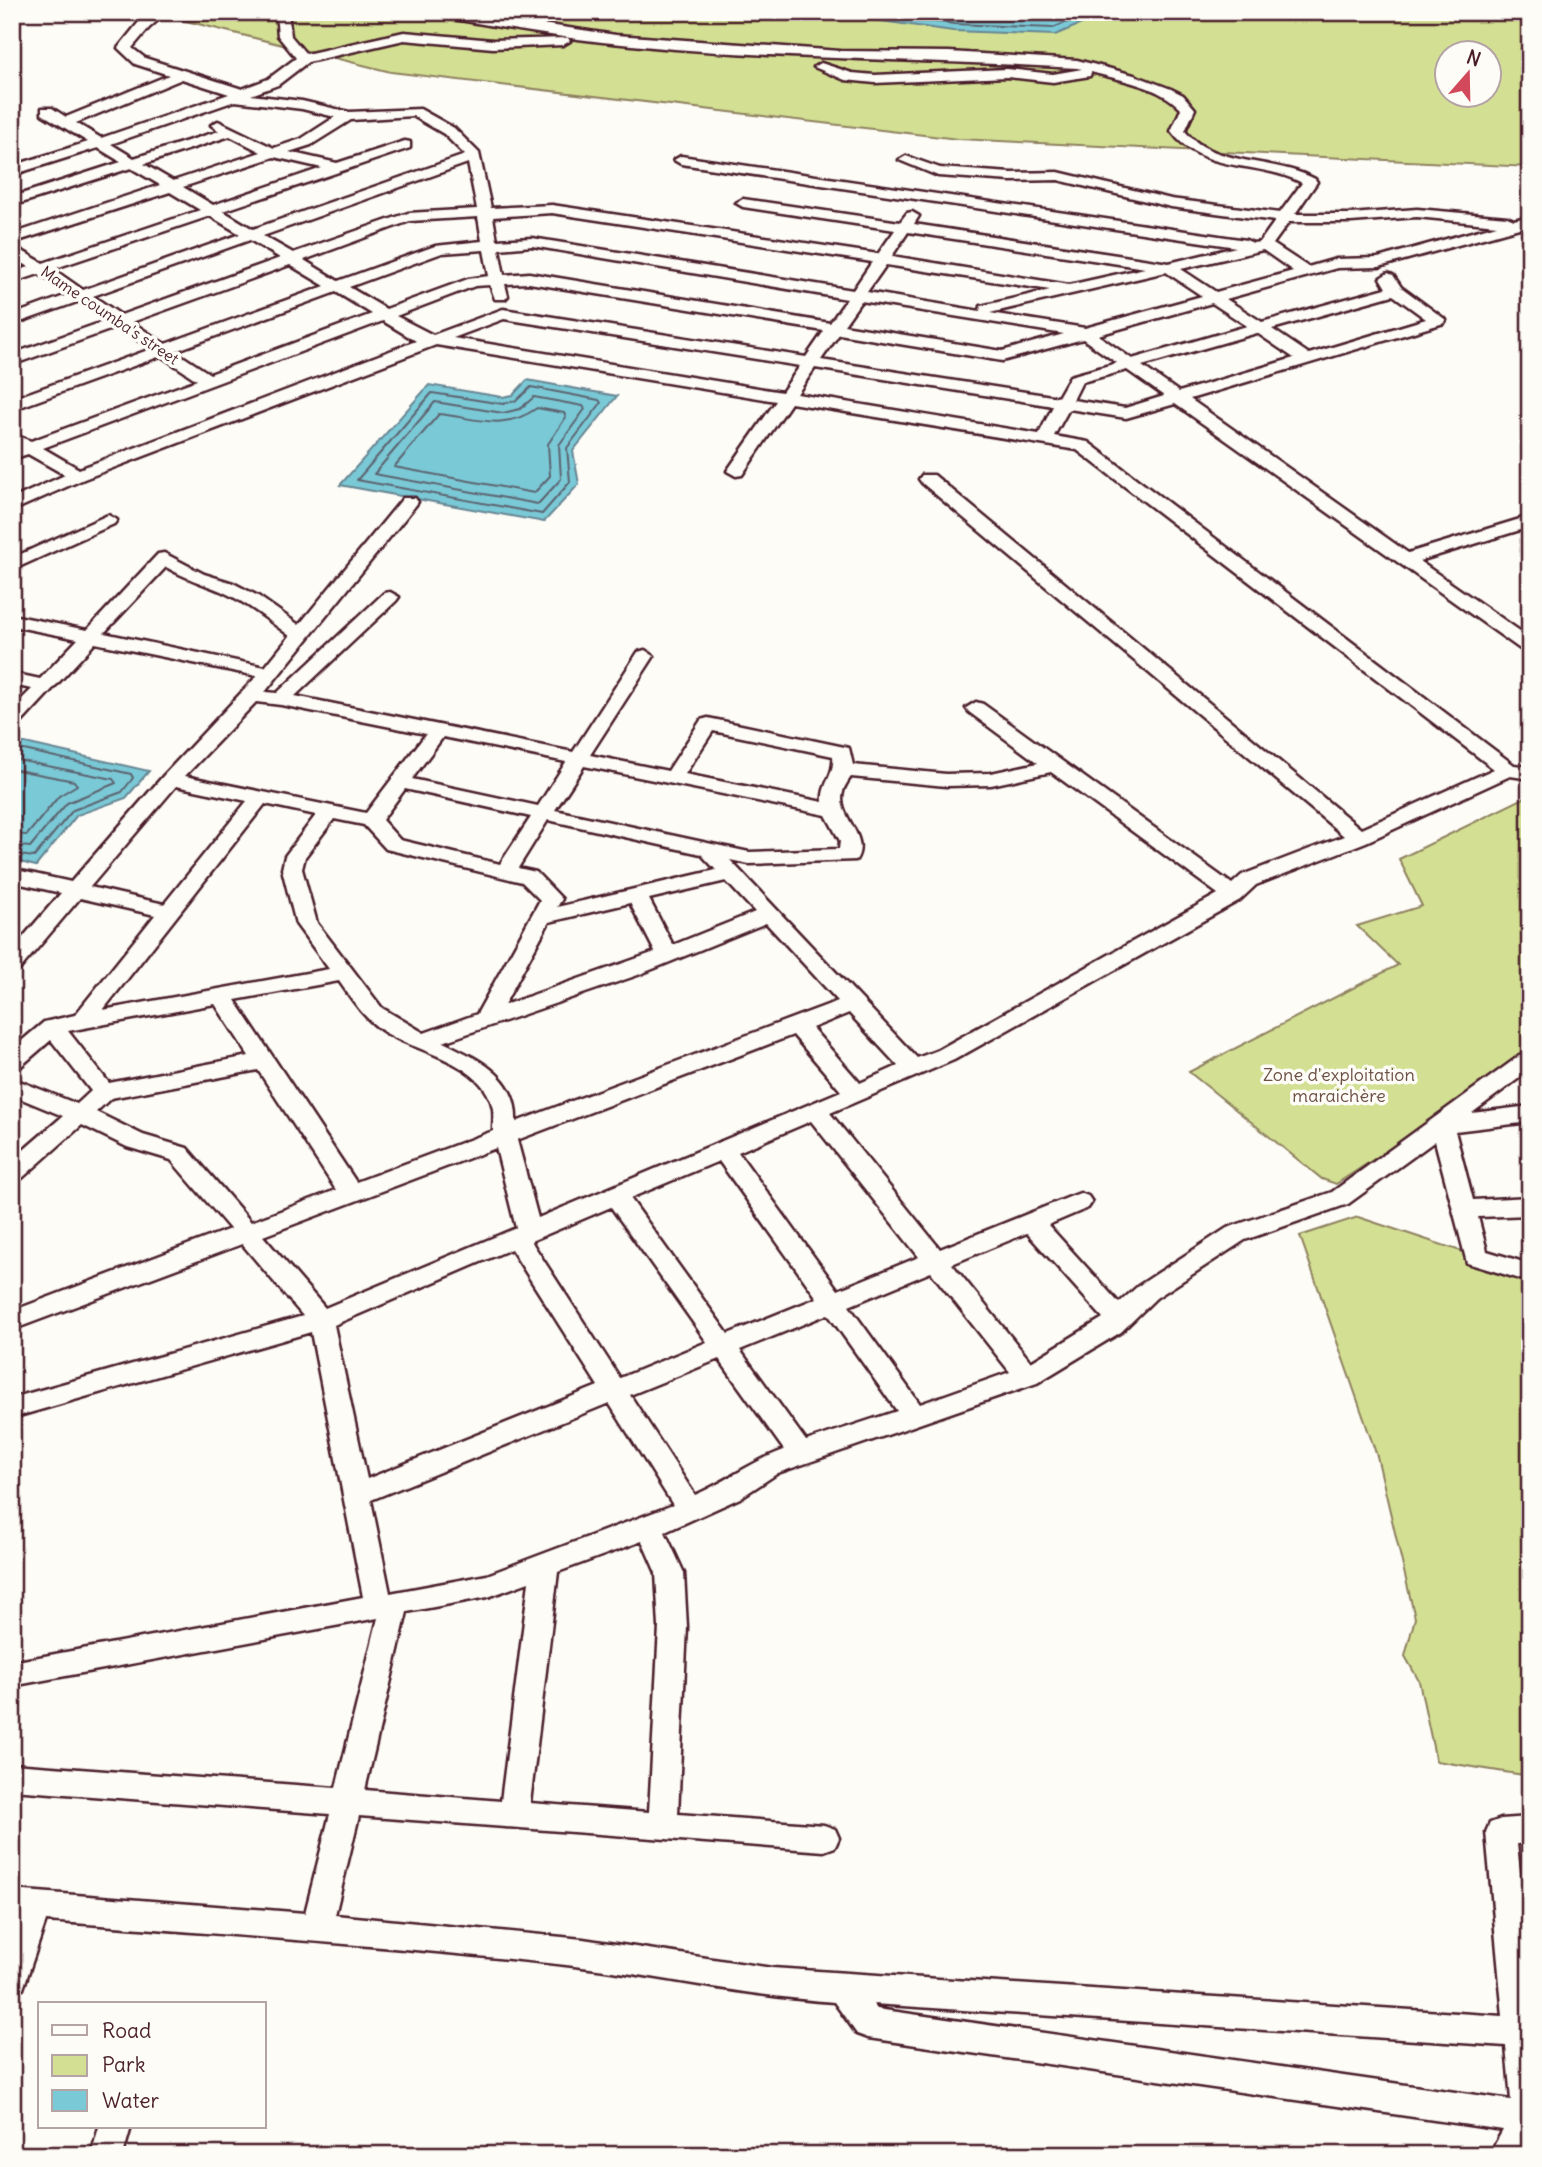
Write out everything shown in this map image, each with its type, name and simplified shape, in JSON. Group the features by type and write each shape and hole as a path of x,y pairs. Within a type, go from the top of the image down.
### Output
{"street":[{"path":"161,12 141,28 125,48 141,61 239,95 349,116"},
{"path":"282,12 282,30 288,45 303,59"},
{"path":"436,12 615,39 840,55 1059,62 1106,71 1166,92 1182,101 1188,111 1178,131 1188,145 1219,157 1290,171 1310,182 1262,246 984,313"},
{"path":"12,171 170,121 239,95 277,80 303,59 324,52 404,36 502,44 615,39"},
{"path":"821,67 850,77 875,79 1007,74 1053,78 1106,71"},
{"path":"65,122 183,74"},
{"path":"47,111 422,338 1082,446 1508,770 1530,773"},
{"path":"12,239 306,142 333,122 349,116 415,111 449,131 474,156 503,314"},
{"path":"170,121 200,121 232,131 274,153 339,167 380,189"},
{"path":"12,202 232,131"},
{"path":"12,278 405,145"},
{"path":"12,320 474,156"},
{"path":"681,160 1262,246 1305,272"},
{"path":"906,160 938,172 1011,177 1058,176 1171,203 1284,218 1351,218 1417,213 1525,221"},
{"path":"736,471 926,196"},
{"path":"743,203 1168,267 1306,359"},
{"path":"12,360 408,217 552,209 1076,289"},
{"path":"17,446 208,380 473,282 529,278 1002,356 1305,272 1336,264 1379,262 1525,221"},
{"path":"12,405 440,249 532,242 858,296 984,313 1085,333 1526,640"},
{"name":"Mame coumba's street","path":"12,249 208,380"},
{"path":"12,506 78,475 503,314 1126,413 1438,320 1395,290 1379,262"},
{"path":"984,313 1005,279"},
{"path":"1044,440 1076,379 1395,290"},
{"path":"17,446 78,475"},
{"path":"928,479 1359,838"},
{"path":"12,964 171,779 251,696 409,502"},
{"path":"12,565 108,520"},
{"path":"1406,559 1530,522"},
{"path":"14,719 164,558 198,578 227,587 252,600 300,634"},
{"path":"281,699 390,597"},
{"path":"12,620 268,673"},
{"path":"506,870 645,656"},
{"path":"12,679 45,686"},
{"path":"251,696 281,699 834,810"},
{"path":"976,708 1233,895"},
{"path":"400,782 749,858 849,855 850,841 834,810 832,793 844,771 842,752 708,724 673,778"},
{"path":"371,820 439,730"},
{"path":"844,771 946,780 991,779 1054,765"},
{"path":"12,1408 321,1320 914,1069 946,1055 1233,895 1249,880 1359,838 1508,770"},
{"path":"171,779 371,820 393,845 529,877 551,899 486,1019"},
{"path":"82,1022 260,797"},
{"path":"328,811 295,856 292,869 307,924 374,1013 395,1028 476,1067 497,1089 505,1110 504,1135 522,1234 614,1391 690,1509"},
{"path":"709,850 914,1069"},
{"path":"542,917 731,873"},
{"path":"12,875 169,912"},
{"path":"636,895 668,955"},
{"path":"423,1041 668,955 769,914"},
{"path":"12,1062 52,1027 345,973"},
{"path":"221,996 351,1193"},
{"path":"18,1313 246,1233 853,1004"},
{"path":"797,1025 856,1093"},
{"path":"52,1027 104,1092"},
{"path":"12,1674 488,1586 649,1527 731,1491 769,1466 1028,1376 1119,1318 1147,1292 1236,1234 1340,1198 1530,1059"},
{"path":"12,1174 104,1092 264,1061"},
{"path":"12,1086 80,1114 135,1141 179,1154 321,1320 356,1495 387,1605 347,1802 317,1928"},
{"path":"815,1110 1028,1376"},
{"path":"1442,1124 1530,1114"},
{"path":"1442,1124 1476,1257 1530,1273"},
{"path":"723,1149 915,1416"},
{"path":"615,1195 801,1454"},
{"path":"356,1495 1080,1202"},
{"path":"1464,1209 1530,1206"},
{"path":"1031,1222 1119,1318"},
{"path":"649,1527 670,1573 673,1627 663,1826"},
{"path":"514,1815 545,1565"},
{"path":"12,1777 824,1838"},
{"path":"1505,2155 1529,2118 1521,2032 1522,1968 1501,1832 1530,1830"},
{"path":"12,1979 24,1905 317,1928 583,1953 772,1983 1521,2032"},
{"path":"844,1988 868,2023 1529,2118"},
{"path":"107,2155 115,2128"}],"green space":[{"path":"150,12 1530,12 1530,167 958,139 391,72"},
{"name":"Zone d'exploitation maraichère","path":"1530,795 1530,1049 1440,1116 1336,1184 1322,1179 1189,1072 1398,965 1357,926 1422,906 1399,859"},
{"path":"1358,1217 1530,1274 1530,1776 1436,1761 1419,1681 1405,1656 1415,1618 1377,1456 1300,1236"}],"water":[{"path":"817,12 1110,12 1055,35 953,31"},
{"path":"527,380 617,396 573,451 579,484 544,522 340,485 429,385 502,397 513,395"},
{"path":"12,743 25,743 149,771 126,798 77,815 36,866 12,860"}]}
